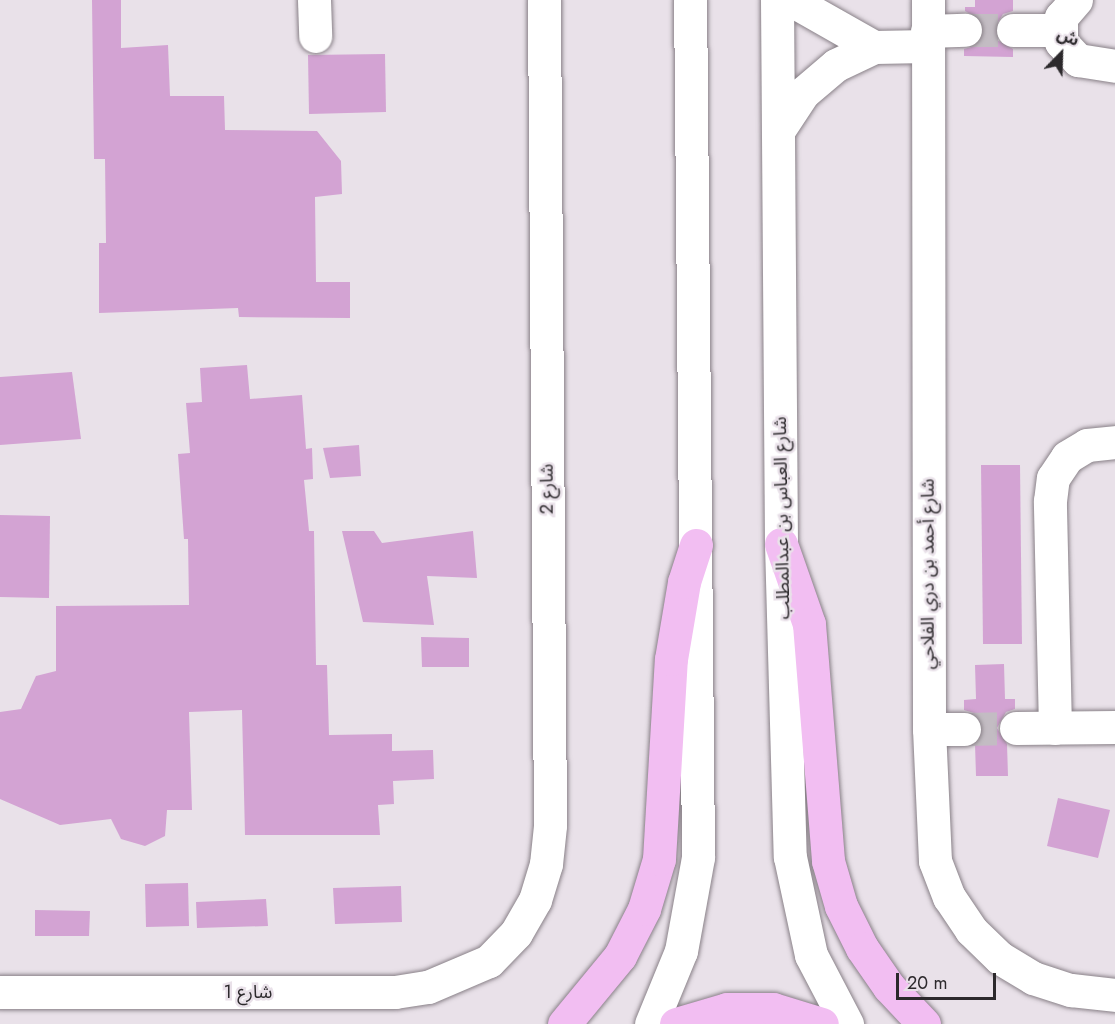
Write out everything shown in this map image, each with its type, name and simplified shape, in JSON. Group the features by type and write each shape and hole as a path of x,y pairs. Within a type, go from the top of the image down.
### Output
{"main road":[{"path":"782,544 809,624 821,814 831,872 862,948 889,987 924,1024"},
{"path":"564,1024 620,956 644,909 659,859 671,659 684,582 696,545"},
{"path":"676,1024 727,1009 773,1009 822,1024"}],"street":[{"path":"314,0 315,36"},
{"name":"شارع 2","path":"489,961 516,933 535,900 546,864 550,825 544,0"},
{"path":"651,1024 681,951 698,857 690,0"},
{"name":"شارع العباس بن عبدالمطلب","path":"777,0 780,128 782,544 790,857 811,955 847,1024"},
{"path":"791,0 874,47"},
{"path":"1076,0 1061,17 1058,30 1068,53 1078,60 1115,66"},
{"path":"780,128 819,78 874,47 928,25 965,30"},
{"name":"شارع أحمد بن دري الفلاحي","path":"928,25 928,729 935,861 949,897 971,930 1000,958 1033,978 1071,990 1115,995"},
{"path":"1013,30 1058,30"},
{"path":"1054,728 1053,478 1067,457 1087,445 1115,442"},
{"path":"1016,728 1115,727"},
{"path":"928,729 964,729"},
{"name":"شارع 1","path":"0,992 395,992 428,987 489,961"}],"building":[{"path":"92,0 121,0 121,48 168,45 170,96 224,96 225,130 317,131 341,161 342,194 315,197 316,282 350,282 350,318 239,317 238,308 99,313 99,243 106,243 105,159 94,159"},
{"path":"975,0 1013,0 1013,11 1003,14 994,29 997,40 1013,49 1013,57 964,56 964,49 975,46 984,30 981,20 965,11 965,7 975,7"},
{"path":"385,54 386,112 309,114 308,55"},
{"path":"247,365 250,399 302,395 306,449 312,448 313,479 304,480 309,531 314,531 316,665 327,665 329,735 392,734 392,751 433,750 434,779 393,781 394,804 378,805 380,835 245,835 242,710 189,712 192,810 167,810 165,836 145,846 121,839 111,819 60,825 0,799 0,712 21,709 36,676 56,671 56,606 189,605 188,539 184,539 178,454 190,453 186,403 202,402 200,368"},
{"path":"72,372 81,439 0,445 0,377"},
{"path":"359,445 361,476 330,478 323,448"},
{"path":"981,465 1020,465 1022,644 983,644"},
{"path":"0,515 50,516 49,598 0,597"},
{"path":"342,531 374,531 382,543 473,531 477,578 427,576 434,625 363,622"},
{"path":"421,637 469,638 469,667 422,667"},
{"path":"1004,664 1005,699 1015,699 1015,709 1006,712 997,728 1007,744 1008,776 976,776 975,744 983,728 974,713 964,710 964,700 976,699 975,665"},
{"path":"1058,798 1110,810 1098,858 1047,846"},
{"path":"188,883 189,926 146,927 145,884"},
{"path":"401,886 402,922 335,924 333,888"},
{"path":"266,899 268,926 197,928 196,902"},
{"path":"35,910 90,911 89,936 35,936"}],"tunnel":[{"path":"965,30 1013,30"},
{"path":"964,729 1016,728"}]}
